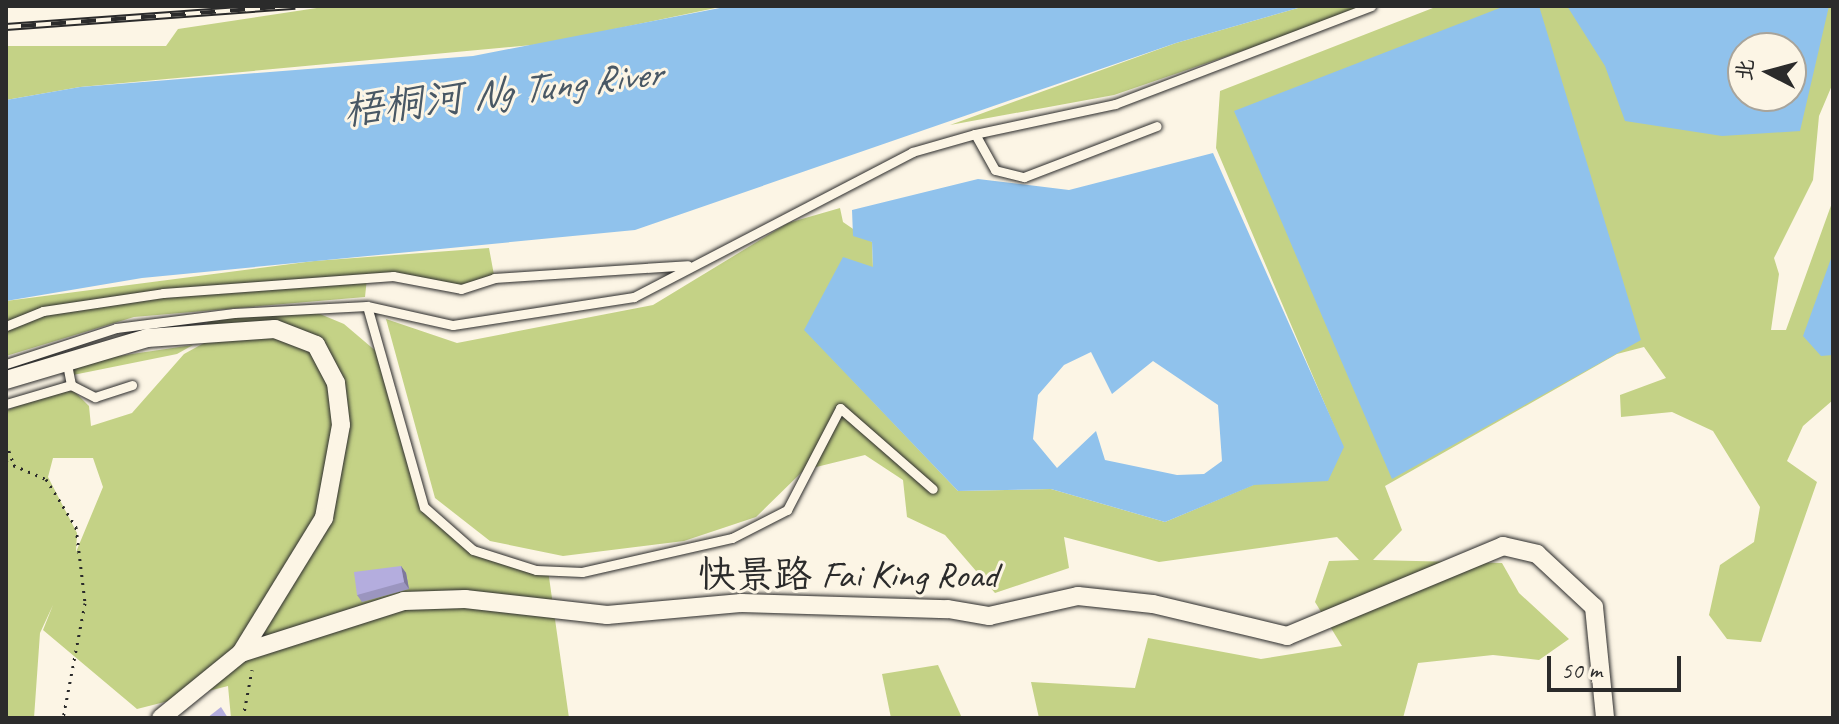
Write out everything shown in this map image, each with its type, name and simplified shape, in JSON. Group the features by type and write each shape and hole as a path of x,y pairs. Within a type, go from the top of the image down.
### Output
{"street":[{"path":"6,380 66,358 147,338 275,329 316,345 336,383 337,475 324,518 241,653 161,718"},
{"name":"快景路 Fai King Road","path":"241,653 404,601 465,599 607,615 741,603 948,609 989,616 1078,596 1153,604 1287,636 1503,546 1537,554 1594,607 1605,718"}],"lane":[{"path":"6,364 116,328 367,306 453,325 634,297 692,264 912,152 975,134 1115,104 1371,6"},
{"path":"975,134 995,170 1024,177 1157,126"},
{"path":"6,326 43,311 163,293 393,276 461,289 494,278 692,264"},
{"path":"367,306 424,507 473,550 509,562 582,572 732,538 787,510 840,408 933,489"},
{"path":"66,358 71,385"},
{"path":"6,404 71,385 95,397 132,385"}],"path":[{"path":"6,443 14,465"},
{"path":"6,462 46,479 76,527 83,560 85,603 63,718"},
{"path":"241,653 256,676 243,718"}],"green space":[{"path":"330,6 725,6 543,44 80,87 6,100 6,46 166,46 178,29"},
{"path":"1305,6 1373,6 1114,95 950,125 1176,43"},
{"path":"1438,6 1833,6 1833,83 1819,116 1813,180 1774,258 1779,274 1771,330 1786,330 1833,200 1833,400 1803,426 1787,461 1817,482 1761,642 1727,639 1709,615 1720,565 1754,542 1760,507 1713,431 1672,412 1621,417 1620,395 1666,378 1644,347 1617,354 1385,486 1402,530 1373,560 1502,563 1519,593 1569,639 1539,660 1493,655 1418,663 1403,718 1039,718 1031,682 1135,688 1148,638 1261,659 1342,646 1315,602 1329,561 1359,560 1337,537 1159,562 1064,537 1069,568 995,593 945,535 907,517 903,480 865,455 804,470 756,517 684,541 563,556 490,541 435,498 386,319 457,343 653,305 788,223 840,208 843,222 872,242 873,268 805,330 958,491 1051,489 1165,522 1343,447 1216,148 1220,91"},
{"path":"489,248 494,275 461,289 386,273 367,278 365,297 134,317 6,356 6,301 314,261"},
{"path":"308,309 344,324 384,358 430,511 482,553 548,570 569,718 231,718 228,686 137,709 43,630 53,605 40,633 34,718 6,718 6,411 46,392 74,391 89,406 91,426 132,413 184,354 204,343 208,319","holes":["53,458 93,458 103,487 76,552 77,533 48,477"]},
{"path":"193,345 177,354 73,375 71,363"},
{"path":"938,665 962,718 891,718 882,674"}],"water":[{"name":"梧桐河 Ng Tung River","path":"730,6 1305,6 1176,43 635,230 142,278 6,301 6,100 80,87 473,56"},
{"path":"1505,6 1539,6 1641,340 1392,479 1234,111"},
{"path":"1567,6 1829,6 1807,101 1807,32 1727,32 1727,112 1804,112 1800,131 1722,136 1625,121 1605,66"},
{"path":"1213,153 1344,447 1328,481 1254,485 1165,522 1051,489 958,491 804,330 843,257 873,267 872,242 853,236 852,210 978,179 1069,190","holes":["1091,352 1112,394 1153,361 1218,405 1222,461 1204,474 1177,475 1105,460 1096,431 1057,468 1033,439 1038,395 1064,365"]},
{"path":"1833,253 1833,355 1821,356 1803,336"}],"building":[{"path":"401,566 404,582 357,595 354,572"},
{"path":"221,707 228,718 207,718"}],"railway":[{"path":"6,27 295,6"}]}
